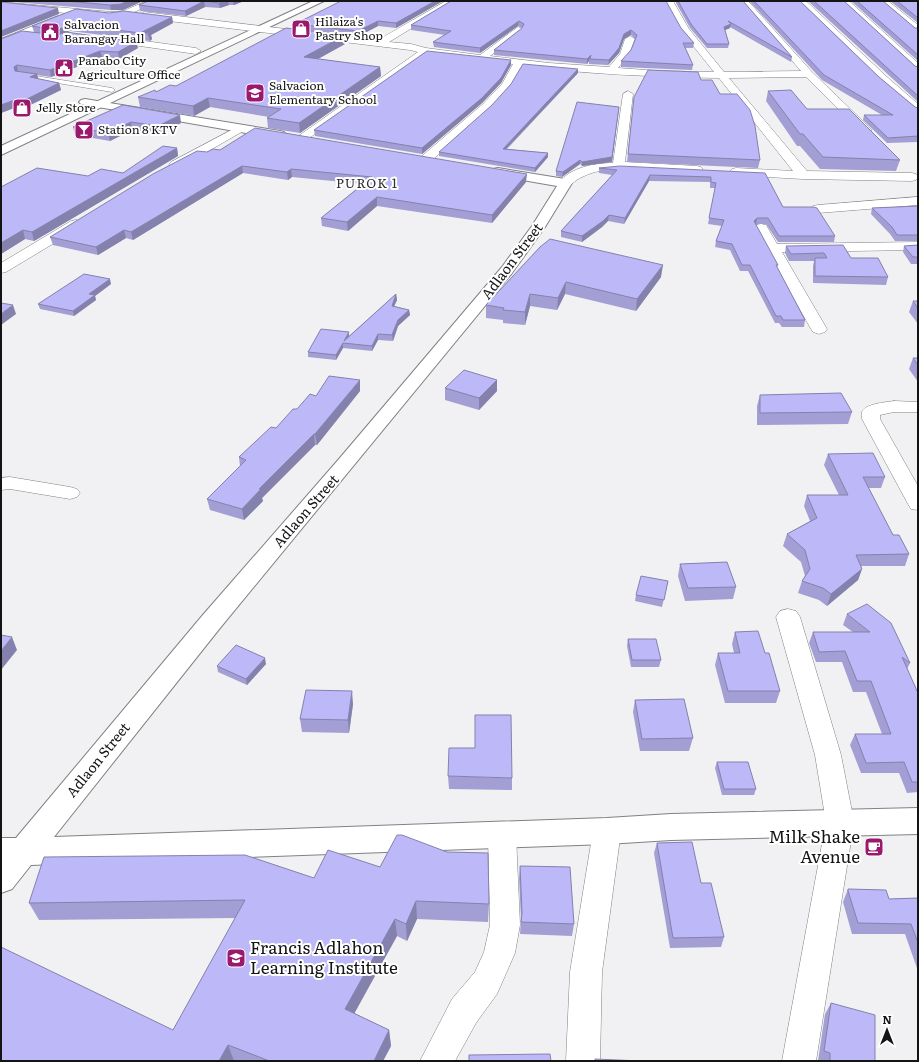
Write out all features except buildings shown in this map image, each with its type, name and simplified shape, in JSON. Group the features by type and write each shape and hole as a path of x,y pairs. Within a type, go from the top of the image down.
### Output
{"main road":[{"path":"1,141 304,1"},
{"path":"1,152 320,1"},
{"path":"172,62 185,64"},
{"path":"85,102 316,141"},
{"path":"422,159 441,162"},
{"path":"488,170 565,183"},
{"name":"Adlaon Street","path":"1,879 12,852 351,458 507,270 538,227 565,183"},
{"path":"12,852 502,835 671,827 918,821"}],"street":[{"path":"18,6 29,1"},
{"path":"125,13 154,1"},
{"path":"380,43 452,1"},
{"path":"669,1 685,30 803,175"},
{"path":"744,1 809,74 875,139"},
{"path":"801,1 918,109"},
{"path":"844,1 918,68"},
{"path":"882,1 918,29"},
{"path":"1,4 78,12 107,14 125,13 380,43 411,47 424,51 482,58 611,71 678,75 809,74"},
{"path":"1,42 78,12"},
{"path":"482,58 518,30"},
{"path":"102,39 196,51"},
{"path":"611,71 624,54 630,39"},
{"path":"301,138 424,51"},
{"path":"859,56 874,56"},
{"path":"890,56 918,56"},
{"path":"422,159 487,106 506,85 519,62"},
{"path":"619,166 628,94"},
{"path":"166,171 241,128"},
{"name":"Adlaon Street","path":"565,183 570,177 589,169 619,166 707,170"},
{"path":"901,166 915,180"},
{"path":"721,171 915,180"},
{"path":"818,208 918,201"},
{"path":"1,269 86,218"},
{"path":"761,228 819,329"},
{"path":"773,248 918,246"},
{"path":"918,407 876,409 871,412 871,419 918,504"},
{"path":"1,484 10,483 70,493"},
{"path":"788,617 828,755 840,822 799,1061"},
{"path":"583,1061 586,972 607,831"},
{"path":"437,1061 464,1011 486,983 499,953 505,925 502,835"}],"lane":[{"path":"20,34 34,36"},
{"path":"19,75 112,90"}],"place":[{"name":"Hilaiza's Pastry Shop","path":"301,29"},
{"name":"Salvacion Barangay Hall","path":"50,32"},
{"name":"Panabo City Agriculture Office","path":"64,68"},
{"name":"Salvacion Elementary School","path":"255,93"},
{"name":"Jelly Store","path":"22,108"},
{"name":"Station 8 KTV","path":"84,130"},
{"name":"Milk Shake Avenue","path":"874,847"},
{"name":"Francis Adlahon Learning Institute","path":"236,958"}],"district":[{"name":"PUROK 1","path":"367,183"}]}
